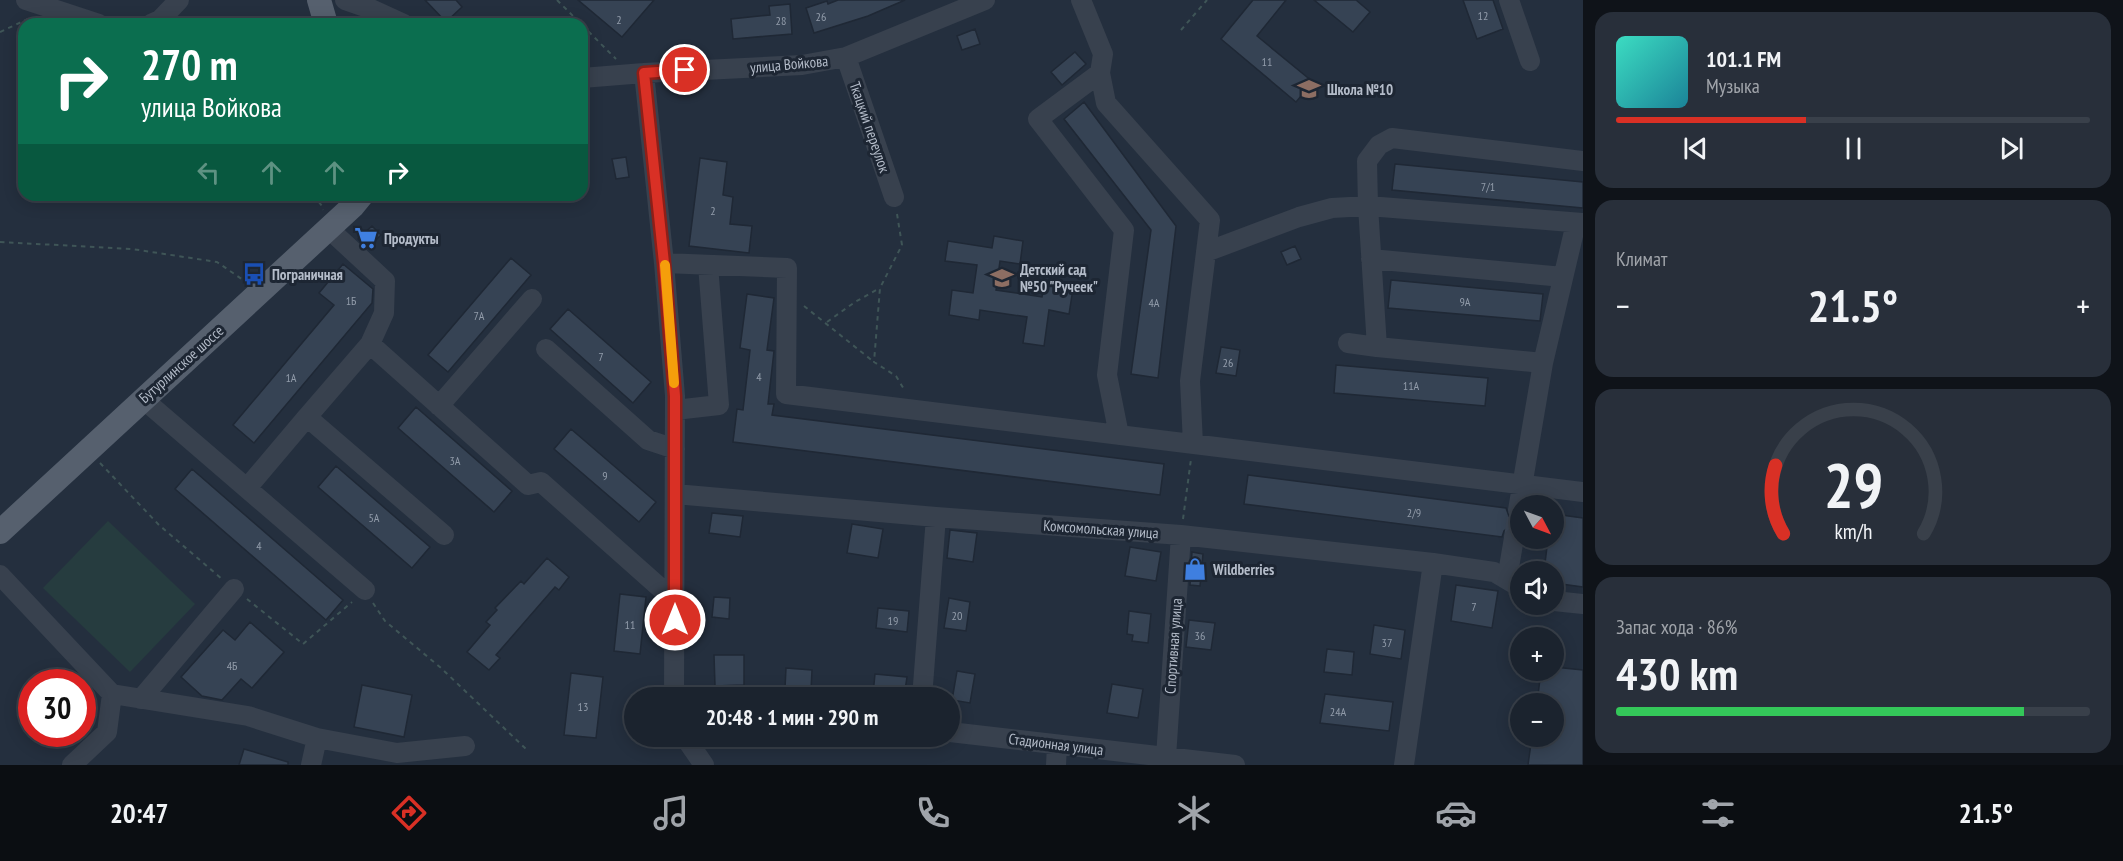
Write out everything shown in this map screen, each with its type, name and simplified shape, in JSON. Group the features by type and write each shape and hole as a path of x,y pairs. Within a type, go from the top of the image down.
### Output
{"main road":[{"path":"319,0 324,18"},
{"name":"Бутурлинское шоссе","path":"0,532 357,201"}],"street":[{"path":"26,0 80,18"},
{"path":"345,0 392,18"},
{"name":"улица Войкова","path":"588,77 802,65 846,57 985,0"},
{"path":"1081,0 1103,54 1100,73 1106,103 1210,220 1190,381 1193,444"},
{"path":"1509,0 1530,61"},
{"path":"162,18 177,1"},
{"name":"Ткацкий переулок","path":"846,57 894,197"},
{"path":"637,73 664,263 675,410 674,687"},
{"path":"1100,73 1038,119 1124,230 1107,375 1119,435"},
{"path":"1377,347 1367,161 1379,145 1392,138 1583,161"},
{"path":"1206,252 1332,208 1368,206 1580,223 1563,277 1543,363 1520,495"},
{"path":"247,488 370,344 384,313 385,281 329,229"},
{"path":"1371,259 1563,277"},
{"path":"664,263 787,268 786,394 1583,492"},
{"path":"675,410 719,405 708,265"},
{"path":"439,406 532,299"},
{"path":"1348,343 1543,363"},
{"path":"370,344 528,485 541,482 675,601"},
{"path":"546,349 648,440 675,449"},
{"path":"143,399 366,590"},
{"path":"307,417 444,535"},
{"name":"Комсомольская улица","path":"675,494 936,517 1180,535 1433,563 1494,572 1510,581"},
{"path":"923,687 936,517"},
{"name":"Спортивная улица","path":"1166,757 1180,535"},
{"path":"1404,765 1433,563"},
{"path":"0,575 112,694 248,716 317,738 418,758 465,746"},
{"path":"141,699 234,589"},
{"path":"1564,602 1583,604"},
{"path":"72,765 107,732 112,694"},
{"name":"Стадионная улица","path":"960,733 1232,765"},
{"path":"311,765 317,738"},
{"path":"1056,765 1057,745"},
{"path":"692,747 704,765"}],"path":[{"path":"557,0 576,18"},
{"path":"1181,30 1207,0"},
{"path":"32,18 52,9"},
{"path":"0,32 18,24"},
{"path":"588,29 637,73"},
{"path":"874,362 880,288 902,245 894,197"},
{"path":"0,242 132,249 217,262 260,292"},
{"path":"826,323 855,302 880,288"},
{"path":"787,295 874,362 896,376 915,410"},
{"path":"1180,535 1193,444"},
{"path":"88,449 119,485 159,525 303,644 366,590 385,621 441,669 526,749"}],"green space":[{"path":"108,521 195,604 130,672 43,588"}],"building":[{"path":"425,0 456,0 462,7 450,18 442,18"},
{"path":"578,0 654,0 622,37"},
{"path":"838,0 905,0 868,16 814,33 806,8"},
{"path":"1253,0 1286,0 1257,36 1313,82 1296,102 1221,39"},
{"path":"1314,0 1356,0 1370,12 1353,32"},
{"path":"1463,0 1493,0 1503,29 1477,39"},
{"path":"790,4 792,34 733,39 731,19 770,15 769,6"},
{"path":"975,29 980,44 962,50 957,36"},
{"path":"1075,52 1086,64 1062,85 1051,72"},
{"path":"1084,102 1176,226 1158,378 1131,374 1151,230 1064,119"},
{"path":"626,157 629,177 616,179 612,159"},
{"path":"700,158 727,162 723,195 733,197 730,224 752,226 749,253 689,246"},
{"path":"1395,164 1583,182 1583,208 1392,190"},
{"path":"372,226 381,235 367,248 358,239"},
{"path":"994,236 1023,241 1020,264 1000,261 996,290 1042,297 1044,285 1073,289 1069,314 1049,310 1044,346 1023,343 1027,317 980,310 979,320 949,315 952,290 973,293 977,265 945,261 948,241 992,248"},
{"path":"1295,246 1301,259 1287,265 1281,252"},
{"path":"511,258 531,275 448,372 428,355"},
{"path":"343,264 373,289 372,303 254,443 233,425 334,305 319,293"},
{"path":"1391,280 1543,294 1540,321 1388,308"},
{"path":"747,294 774,298 767,350 774,351 768,404 774,404 772,415 1164,464 1160,495 733,442 737,409 743,410 750,350 740,348"},
{"path":"568,309 651,382 633,403 550,329"},
{"path":"1221,347 1240,350 1236,376 1216,373"},
{"path":"1336,365 1488,378 1485,406 1334,393"},
{"path":"416,407 512,491 494,512 398,428"},
{"path":"571,429 656,502 639,522 554,449"},
{"path":"336,466 430,547 412,568 318,487"},
{"path":"192,469 343,600 326,620 175,489"},
{"path":"1248,475 1506,508 1510,527 1504,531 1502,537 1244,504"},
{"path":"712,513 743,516 740,537 709,533"},
{"path":"1564,515 1583,518 1583,587 1564,584 1564,561 1545,561 1547,549 1564,549"},
{"path":"852,524 883,529 878,558 847,553"},
{"path":"950,530 977,533 973,562 947,558"},
{"path":"1130,547 1161,552 1156,581 1125,576"},
{"name":"Wildberries","path":"1192,552 1203,554 1200,586 1190,585"},
{"path":"547,558 569,577 559,590 555,587 496,655 500,658 489,670 467,652 490,625 486,622 497,610 495,608 521,581 524,584"},
{"path":"1456,585 1498,591 1492,628 1451,621"},
{"path":"620,594 646,597 640,654 614,651"},
{"path":"714,597 730,598 729,619 712,617"},
{"path":"949,598 970,602 966,631 944,628"},
{"path":"878,608 909,611 907,632 876,628"},
{"path":"1129,611 1151,614 1148,643 1132,641 1133,635 1127,634"},
{"path":"1189,620 1215,623 1211,650 1186,647"},
{"path":"250,622 284,652 252,688 241,679 222,700 202,696 181,677 223,630 235,640"},
{"path":"1374,625 1405,630 1401,659 1370,654"},
{"path":"1327,649 1354,652 1352,675 1324,672"},
{"path":"714,655 744,655 744,685 715,686"},
{"path":"786,668 812,670 811,687 785,687"},
{"path":"1564,668 1583,670 1583,765 1528,765 1530,747 1564,747 1564,693 1538,693 1540,681 1564,681"},
{"path":"957,671 975,674 970,703 960,701 960,687 954,687"},
{"path":"571,673 603,677 596,738 564,735"},
{"path":"875,674 907,677 906,687 874,687"},
{"path":"1112,684 1143,689 1138,718 1107,713"},
{"path":"362,685 412,695 404,737 354,727"},
{"path":"1325,694 1393,702 1389,731 1320,723"},
{"path":"244,749 288,762 288,765 239,765"}],"slow traffic":[{"path":"665,265 674,383"}],"place":[{"name":"Школа №10","path":"1309,89"},
{"name":"Продукты","path":"366,238"},
{"name":"Пограничная","path":"254,274"},
{"name":"Детский сад №50 \"Ручеек\"","path":"1002,278"},
{"name":"Wildberries","path":"1195,569"}],"route":[{"path":"675,620 675,396 644,73 685,70"}]}
